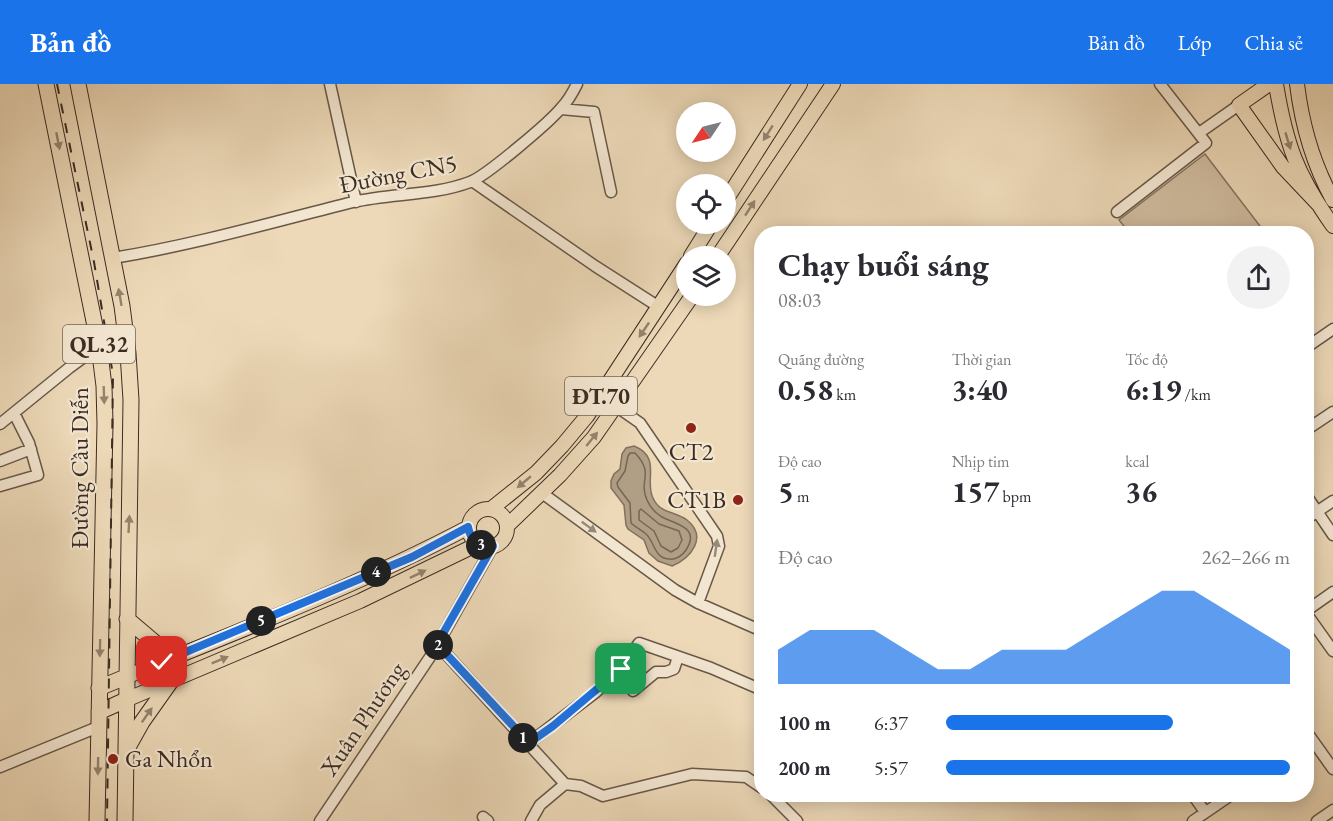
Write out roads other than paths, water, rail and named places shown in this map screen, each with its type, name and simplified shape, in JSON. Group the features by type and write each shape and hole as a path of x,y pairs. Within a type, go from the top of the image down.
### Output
{"highway":[{"name":"Đường Cầu Diễn","path":"46,84 99,345 104,386 97,821"},
{"name":"Đường Cầu Diễn","path":"78,84 113,258 128,353 132,400 125,821"},
{"path":"127,619 173,658"},
{"path":"99,688 128,676"},
{"path":"127,750 142,722 171,681"},
{"path":"98,719 128,699"}],"main road":[{"path":"736,184 800,84"},
{"path":"725,246 833,84"},
{"path":"1269,84 1239,105 1283,167 1318,204"},
{"path":"1276,84 1284,130 1293,159 1333,226"},
{"path":"1297,84 1306,133 1323,182 1333,200"},
{"name":"ĐT.70","path":"491,509 536,473 587,416 676,280"},
{"name":"ĐT.70","path":"507,526 587,446 617,407 685,306"},
{"path":"491,509 500,513 507,526 502,541 493,546 478,544 473,540 468,527 477,512 491,509"},
{"path":"128,676 412,557 468,527"},
{"path":"128,699 360,601 478,544"}],"street":[{"path":"330,84 356,202"},
{"path":"472,182 561,109 577,84"},
{"path":"1116,212 1206,143 1160,84"},
{"path":"1199,133 1239,105"},
{"path":"561,109 594,112 611,192"},
{"name":"Đường CN5","path":"113,258 153,251 356,202 414,195 472,182 659,307"},
{"path":"1314,342 1333,329"},
{"path":"0,424 99,345"},
{"path":"617,407 640,423 717,536 719,546 698,603"},
{"path":"1314,425 1333,412"},
{"path":"0,486 38,475 31,449 14,413"},
{"path":"0,461 31,449"},
{"path":"542,493 675,590 698,603 754,628"},
{"path":"1314,514 1333,501"},
{"path":"1314,506 1333,535"},
{"name":"Xuân Phương","path":"320,821 437,644 493,546"},
{"path":"1314,606 1333,592"},
{"path":"1314,624 1333,651"},
{"path":"437,644 565,784 581,786 603,796 692,774 746,777 754,782"},
{"path":"529,743 621,669 639,644 711,668 754,687"},
{"path":"633,691 656,672 674,669 678,657"},
{"path":"750,677 754,679"},
{"path":"0,767 98,719"},
{"path":"1314,745 1333,769"},
{"path":"531,821 540,805 565,784"},
{"path":"778,802 797,821"},
{"path":"1198,802 1205,812"},
{"path":"1193,821 1220,802"},
{"path":"1317,821 1333,810"}],"water":[{"path":"634,446 648,456 651,491 656,503 664,510 687,520 696,533 691,552 672,566 658,561 649,553 644,540 628,529 624,505 611,488 614,474 620,469 622,454 626,448"}],"railway":[{"path":"57,84 94,262 113,375 107,821"}],"place":[{"name":"CT2","path":"691,428"},
{"name":"CT1B","path":"738,500"},
{"name":"Ga Nhổn","path":"113,759"}]}
